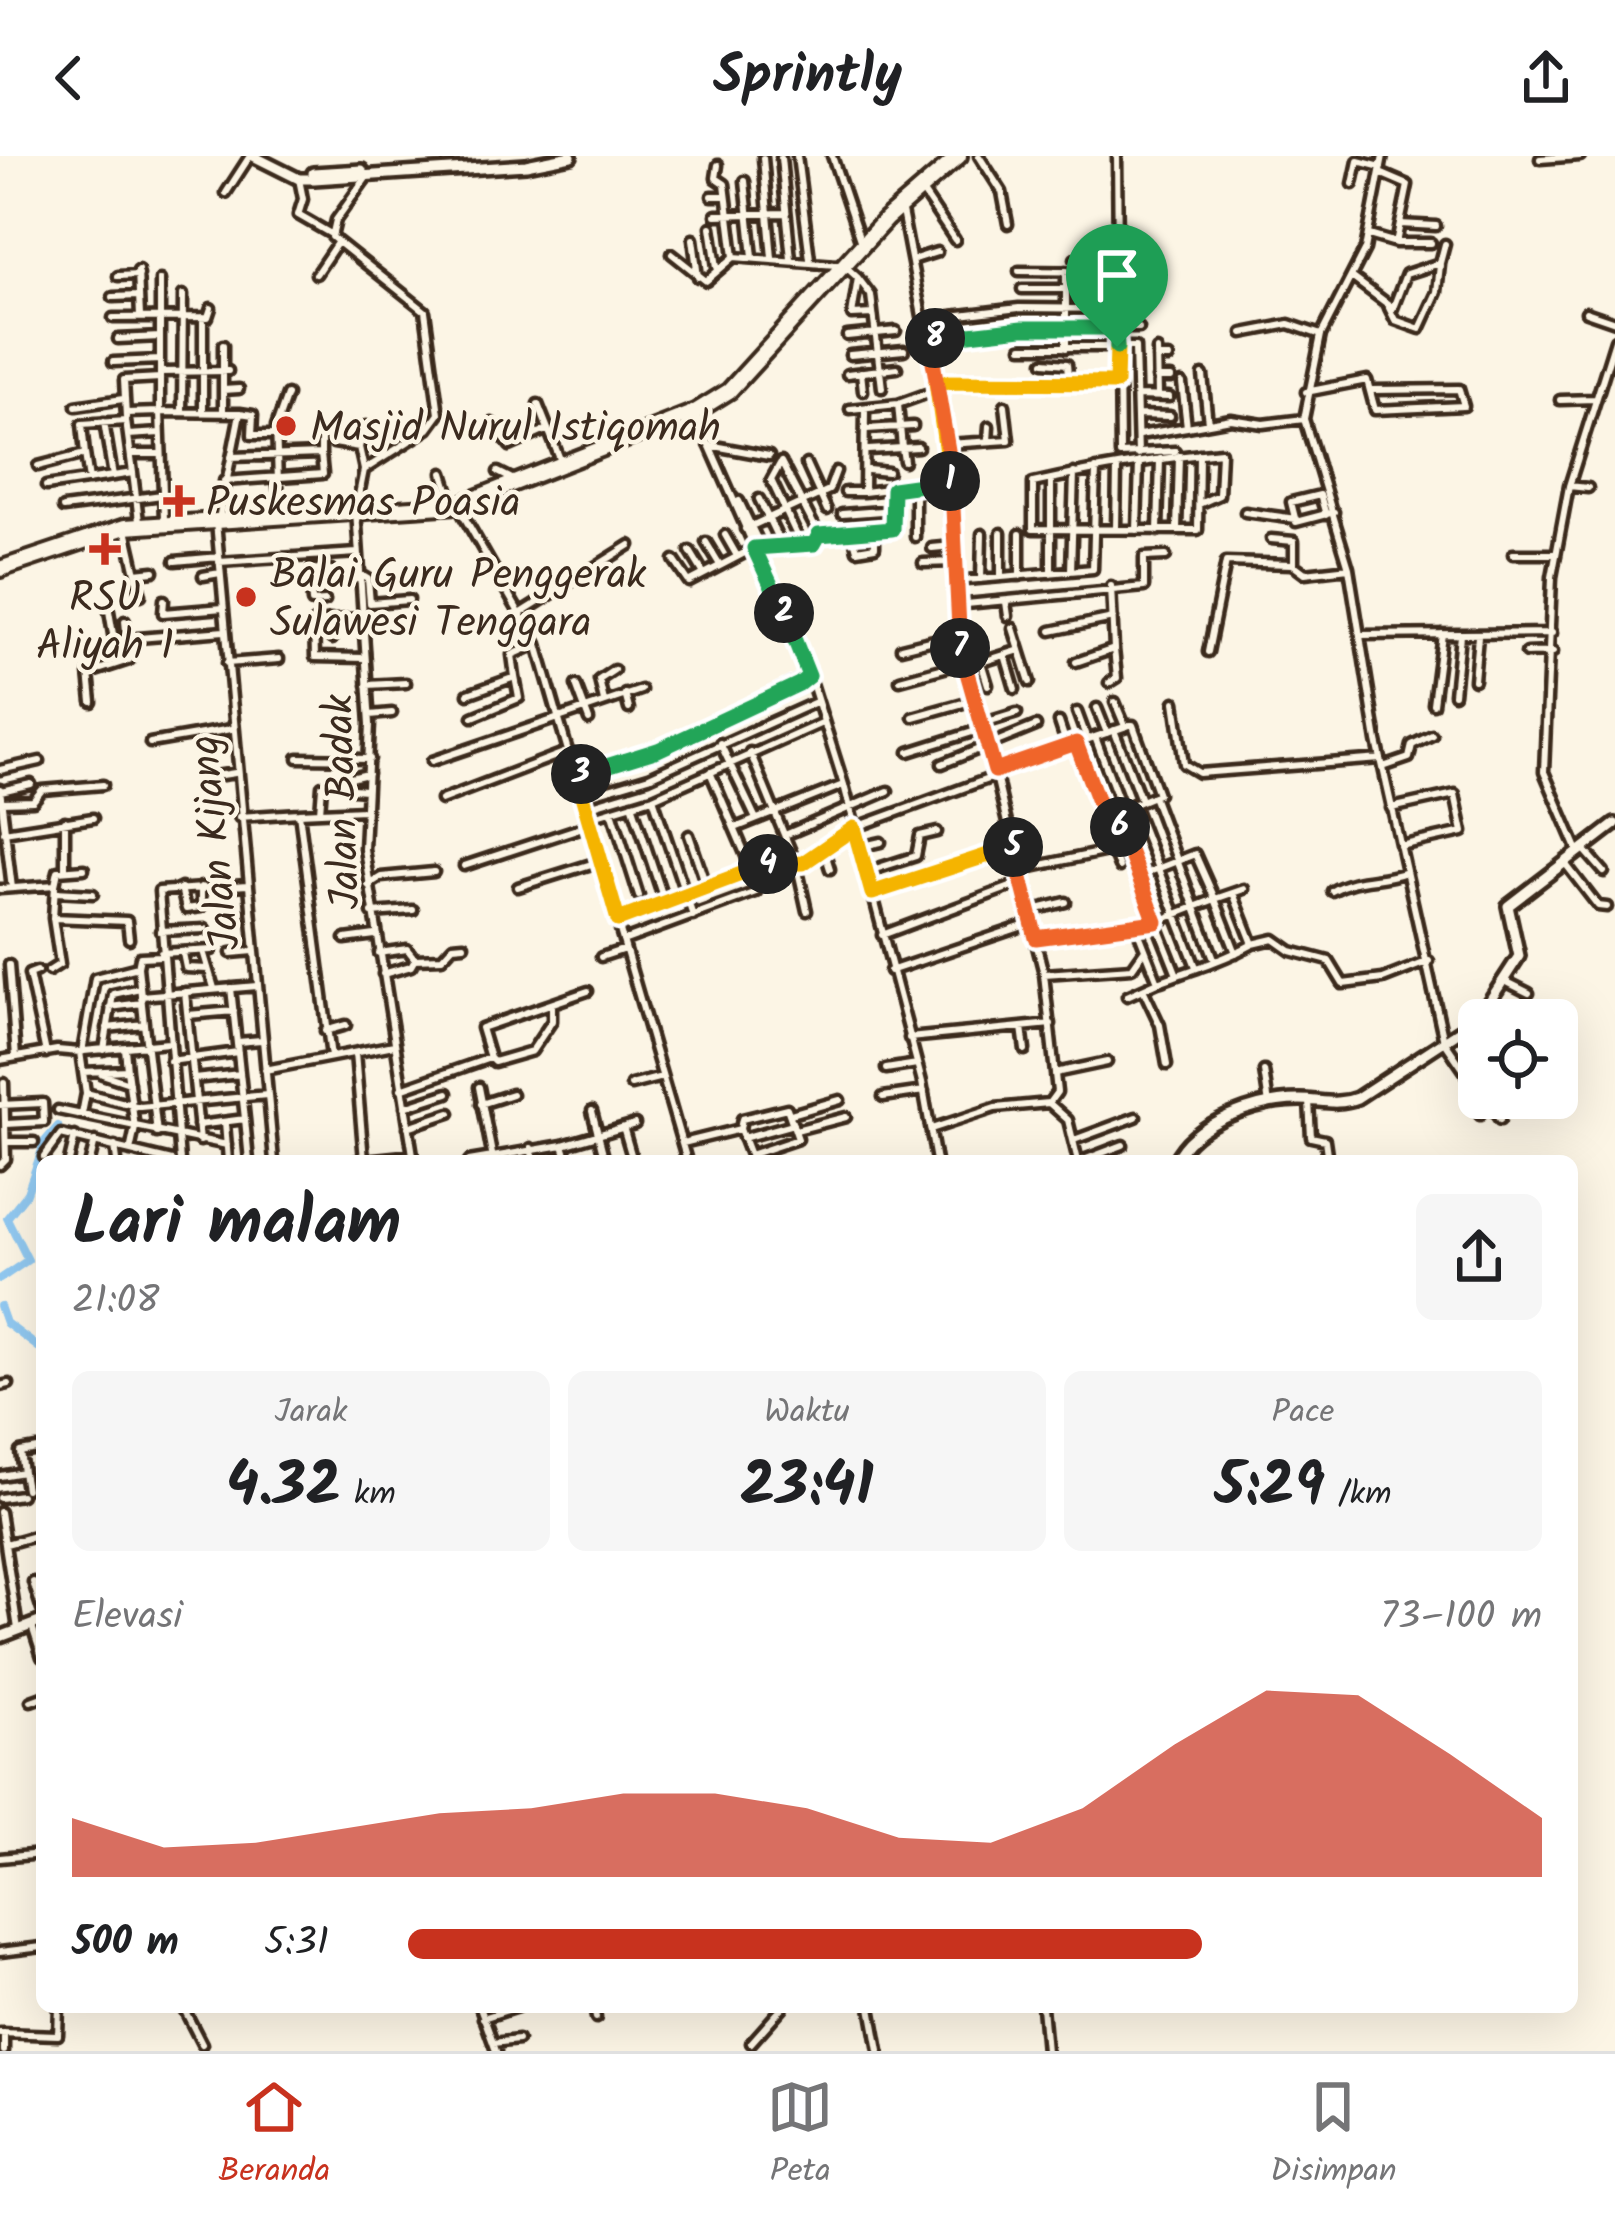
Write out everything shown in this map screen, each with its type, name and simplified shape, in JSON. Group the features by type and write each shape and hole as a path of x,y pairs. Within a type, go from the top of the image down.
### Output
{"highway":[{"path":"840,264 860,240 951,159"},
{"path":"218,516 462,501 695,412 710,402 899,204 951,159"},
{"path":"462,501 505,476 710,402"},
{"path":"0,566 68,540 132,524 280,509 356,508"}],"street":[{"path":"226,193 251,156 298,178 394,170"},
{"path":"263,156 307,173 571,156"},
{"path":"529,162 554,156"},
{"path":"797,156 810,259"},
{"path":"832,156 860,240"},
{"path":"979,156 1006,203 1008,224"},
{"path":"1117,156 1120,454 1160,459 1177,454"},
{"path":"1383,156 1369,235 1353,278 1321,335 1304,419 1349,568 1391,808 1429,962 1438,1042 1458,1067"},
{"path":"1540,159 1580,156"},
{"path":"763,158 772,258"},
{"path":"781,158 790,259"},
{"path":"1353,184 1358,161 1408,183 1396,243"},
{"path":"718,165 716,176 725,183 734,257"},
{"path":"332,234 368,175"},
{"path":"298,178 303,199 298,216 332,234 337,243 425,310 441,404 428,429 364,470 359,447 366,425"},
{"path":"745,181 753,257"},
{"path":"920,188 955,240"},
{"path":"712,196 726,196"},
{"path":"899,204 915,259 948,444 963,665 1044,974 1057,1092 1049,1103"},
{"path":"716,215 785,213"},
{"path":"1400,224 1436,226"},
{"path":"673,254 698,278 712,278 717,267 711,227"},
{"path":"1369,235 1396,243 1431,243"},
{"path":"693,239 698,278"},
{"path":"316,274 337,243"},
{"path":"1353,278 1405,327 1420,329 1427,322 1445,244"},
{"path":"915,259 937,252"},
{"path":"717,267 734,257 840,264 869,291 882,388"},
{"path":"1075,259 1116,258"},
{"path":"1388,308 1398,304 1406,274 1440,263"},
{"path":"1019,271 1115,272"},
{"path":"1066,271 1066,348"},
{"path":"118,276 138,273 140,317"},
{"path":"858,278 851,314 873,314"},
{"path":"160,280 162,495 173,520"},
{"path":"1022,289 1116,289"},
{"path":"182,412 183,295"},
{"path":"113,297 139,296"},
{"path":"113,318 209,317 211,308"},
{"path":"915,311 926,317 1116,309"},
{"path":"1586,312 1615,322"},
{"path":"976,315 978,334"},
{"path":"202,317 203,412"},
{"path":"1244,333 1289,323 1321,335"},
{"path":"929,338 1139,328"},
{"path":"847,336 896,331"},
{"path":"118,340 160,337"},
{"path":"1604,872 1581,849 1544,772 1554,554 1569,486 1615,340"},
{"path":"1022,347 1139,347 1137,530"},
{"path":"224,411 226,349"},
{"path":"850,355 904,350"},
{"path":"1158,396 1157,354 1169,358"},
{"path":"113,362 160,360"},
{"path":"1044,362 1067,364 1069,385"},
{"path":"847,374 897,368"},
{"path":"141,595 124,380 226,371"},
{"path":"861,373 863,391"},
{"path":"1203,375 1208,423"},
{"path":"1157,378 1171,378"},
{"path":"1306,392 1366,380 1375,410 1464,406 1459,389 1372,390"},
{"path":"850,409 898,404 937,386 1116,383"},
{"path":"1182,383 1186,427"},
{"path":"223,390 239,389"},
{"path":"280,509 276,435 287,395"},
{"path":"1138,396 1169,397"},
{"path":"76,406 123,399"},
{"path":"1560,400 1595,399"},
{"path":"538,404 560,459"},
{"path":"898,404 904,461"},
{"path":"948,444 1010,439 1005,405"},
{"path":"864,492 868,470 865,409"},
{"path":"89,480 79,424 160,412 224,411 253,415 252,435 276,435"},
{"name":"Jalan Kijang","path":"240,412 218,516 219,559 239,818 273,1155"},
{"path":"695,412 758,548 809,676 844,785 917,1064 935,1155"},
{"path":"1138,415 1170,416"},
{"path":"1139,434 1180,432 1208,423 1304,419"},
{"path":"104,422 112,476"},
{"path":"492,423 510,446 548,429"},
{"path":"867,429 913,426"},
{"path":"988,426 988,441"},
{"path":"128,435 160,433"},
{"path":"224,481 322,477 321,434"},
{"path":"334,443 359,447"},
{"path":"709,445 769,456"},
{"path":"868,449 918,447"},
{"path":"1199,454 1198,530 1033,529 1033,483 1138,458 1221,452 1219,495 1199,504"},
{"path":"38,466 85,454"},
{"path":"131,454 161,454"},
{"path":"231,457 321,454"},
{"path":"1177,454 1178,531"},
{"path":"1158,530 1160,459"},
{"path":"674,560 688,582 758,548 817,543 819,535 782,462 771,480 801,544"},
{"path":"806,464 827,510"},
{"path":"1116,529 1117,465"},
{"path":"955,581 1093,569 1096,469"},
{"name":"Jalan Badak","path":"364,470 356,508 370,715 364,849 413,1155"},
{"path":"868,470 888,472"},
{"path":"748,528 830,489 836,472"},
{"path":"46,486 133,473"},
{"path":"443,473 537,644 685,1155"},
{"path":"1071,572 1074,473"},
{"path":"1051,573 1052,478"},
{"path":"844,493 952,481"},
{"path":"1569,486 1588,488"},
{"path":"915,487 915,537"},
{"path":"819,535 894,527 893,489"},
{"path":"63,508 162,495"},
{"path":"1296,519 1292,502 1320,495 1330,513"},
{"path":"759,499 781,545"},
{"path":"739,501 748,528"},
{"path":"842,514 894,510"},
{"path":"1245,512 1296,519 1330,513"},
{"path":"853,534 857,550 875,548 875,532"},
{"path":"1001,533 1001,578"},
{"path":"981,579 982,534"},
{"path":"1020,534 1021,576"},
{"path":"724,535 737,556"},
{"path":"1270,539 1294,541 1294,565"},
{"path":"706,542 720,566"},
{"path":"523,612 630,545"},
{"path":"932,548 953,546"},
{"path":"690,551 704,574"},
{"path":"175,561 357,553"},
{"path":"1513,554 1554,554"},
{"path":"956,605 1111,586 1144,587 1144,557 1166,556"},
{"path":"923,563 954,562"},
{"path":"1208,652 1226,562 1294,565 1305,573 1349,568"},
{"path":"311,586 332,586 331,570 312,569 311,586 312,602 325,601"},
{"path":"136,573 154,571"},
{"path":"202,576 220,573"},
{"path":"333,580 368,579 370,603"},
{"path":"1109,683 1117,678 1111,586"},
{"path":"164,600 164,633"},
{"path":"360,603 409,600"},
{"path":"1006,602 1008,616"},
{"path":"164,613 223,608"},
{"path":"109,610 112,639 224,631"},
{"path":"361,618 313,622 316,660 364,658"},
{"path":"1051,631 1113,618"},
{"path":"331,620 332,639"},
{"path":"92,702 88,674 128,662 125,622"},
{"path":"1013,628 1030,682"},
{"path":"901,648 958,634"},
{"path":"1433,704 1442,634"},
{"path":"1360,635 1552,634"},
{"path":"1454,694 1460,635"},
{"path":"1474,680 1478,636"},
{"path":"473,717 519,698 512,655 537,644"},
{"path":"1076,662 1114,649"},
{"path":"900,680 1020,650"},
{"path":"1526,653 1553,652"},
{"path":"1005,655 1015,689"},
{"path":"226,663 279,659"},
{"path":"981,662 988,685"},
{"path":"604,700 599,680 614,670"},
{"path":"576,775 658,750 809,676"},
{"path":"469,694 515,677"},
{"path":"367,685 406,683"},
{"path":"576,685 589,720"},
{"path":"432,761 641,690"},
{"path":"625,694 629,709"},
{"path":"913,716 974,700"},
{"path":"582,797 649,777 816,702"},
{"path":"1115,702 1125,726"},
{"path":"1175,702 1184,764 1199,772 1382,763 1409,758 1412,745 1432,735"},
{"path":"1097,708 1111,732 1196,968"},
{"path":"1077,712 1119,810 1177,975"},
{"path":"370,715 392,713"},
{"path":"909,752 1017,713"},
{"path":"618,920 775,862 797,866 854,828 995,773 1072,745 1091,738 1111,732 1125,726 1133,725 1160,792 1119,810 1102,812 1072,745 1060,722"},
{"path":"464,866 652,798 822,723"},
{"path":"943,764 1036,727"},
{"path":"150,743 231,729"},
{"path":"720,743 756,819"},
{"path":"441,800 569,752"},
{"path":"750,752 797,866 807,911"},
{"path":"298,758 370,759"},
{"path":"0,770 40,761"},
{"path":"710,772 752,870"},
{"path":"203,778 235,773"},
{"path":"337,781 368,774"},
{"path":"12,888 0,790 31,784"},
{"path":"2,802 33,801 42,790 92,790 103,785"},
{"path":"736,828 844,785"},
{"path":"320,812 322,786"},
{"path":"353,789 366,790"},
{"path":"784,835 888,791"},
{"path":"1391,808 1455,794 1463,832 1400,846"},
{"path":"1153,796 1215,961"},
{"path":"652,798 693,916"},
{"path":"632,804 665,903"},
{"path":"239,818 364,810"},
{"path":"611,811 639,896"},
{"path":"299,813 331,1058"},
{"path":"2,832 93,818"},
{"path":"65,821 65,870"},
{"path":"1181,1155 1208,1128 1269,1104 1341,1103 1358,1098 1483,1014 1520,952 1508,906 1615,824"},
{"path":"866,872 916,856 920,836 937,832"},
{"path":"689,835 707,888"},
{"path":"859,847 881,842"},
{"path":"872,893 1013,845"},
{"path":"353,853 364,849"},
{"path":"824,850 830,869"},
{"path":"1018,870 1108,851 1113,851 1119,867"},
{"path":"1139,876 1198,856 1237,952"},
{"path":"518,886 601,861"},
{"path":"1564,862 1597,905 1606,907"},
{"path":"49,971 60,964 53,918 56,873 84,869"},
{"path":"368,881 434,872"},
{"path":"1332,891 1367,875 1390,878 1406,872"},
{"path":"882,934 1021,883"},
{"path":"177,1155 158,895 161,890 247,885"},
{"path":"223,886 223,902"},
{"path":"182,888 183,907 196,908 202,906 200,887"},
{"path":"0,889 93,893"},
{"path":"1036,938 1156,922 1244,890"},
{"path":"601,957 756,892"},
{"path":"1233,893 1253,944"},
{"path":"1029,911 1066,902"},
{"path":"371,913 413,910"},
{"path":"53,918 127,921 129,939"},
{"path":"890,971 1032,923"},
{"path":"1136,926 1158,982"},
{"path":"160,931 205,929"},
{"path":"345,939 376,935"},
{"path":"1127,996 1274,939 1291,952 1329,961 1342,983 1383,979 1429,962"},
{"path":"382,975 419,959 442,958 453,946 464,945"},
{"path":"379,953 407,949 426,969"},
{"path":"157,1133 140,957 208,951 214,989"},
{"path":"231,953 254,951"},
{"path":"1044,974 1132,968 1144,951"},
{"path":"183,952 186,968 208,968"},
{"path":"9,965 16,1058"},
{"path":"82,1114 86,1093 81,1052 95,978 138,967"},
{"path":"37,971 29,974 46,1053"},
{"path":"1505,981 1528,993"},
{"path":"110,1007 141,996 257,986"},
{"path":"231,988 248,1155"},
{"path":"1143,988 1160,1025 1167,1064"},
{"path":"552,1004 552,1021 534,1049 494,1062 490,1058 481,1028 588,991"},
{"path":"185,992 200,1141"},
{"path":"104,1050 114,993 141,996"},
{"path":"188,1015 234,1011"},
{"path":"107,1028 144,1024"},
{"path":"909,1038 1051,1024"},
{"path":"325,1031 346,1025"},
{"path":"1022,1027 1025,1050"},
{"path":"170,1060 261,1040"},
{"path":"0,1165 6,1162 7,1142 0,1060 168,1043"},
{"path":"265,1070 394,1046"},
{"path":"45,1155 61,1134 135,1155 125,1048"},
{"path":"355,1053 364,1155"},
{"path":"401,1089 490,1058"},
{"path":"1054,1073 1107,1062"},
{"path":"886,1069 917,1064"},
{"path":"82,1072 128,1070"},
{"path":"1264,1071 1269,1104"},
{"path":"99,1072 128,1083"},
{"path":"194,1079 241,1074"},
{"path":"631,1085 662,1077"},
{"path":"479,1087 492,1154"},
{"path":"884,1097 923,1091"},
{"path":"86,1093 132,1106 267,1095"},
{"path":"405,1107 448,1093"},
{"path":"482,1103 512,1094"},
{"path":"743,1138 793,1123 840,1100"},
{"path":"3,1104 41,1101 44,1121 4,1128"},
{"path":"1309,1101 1311,1137 1326,1141 1327,1155"},
{"path":"931,1129 995,1108 1049,1103 1068,1120 1078,1155"},
{"path":"784,1108 796,1142 750,1155 740,1129 742,1118 784,1108"},
{"path":"58,1110 227,1145"},
{"path":"592,1111 603,1155"},
{"path":"408,1127 450,1112"},
{"path":"793,1123 846,1117"},
{"path":"1074,1140 1136,1117"},
{"path":"198,1125 245,1119"},
{"path":"225,1121 228,1155"},
{"path":"489,1155 563,1145 635,1124"},
{"path":"624,1128 631,1155"},
{"path":"682,1143 740,1129"},
{"path":"69,1155 71,1135"},
{"path":"92,1155 95,1141"},
{"path":"7,1142 34,1142"},
{"path":"563,1145 566,1155"},
{"path":"1096,1155 1123,1145"},
{"path":"115,1146 116,1155"},
{"path":"531,1148 533,1155"},
{"path":"0,1498 24,1492 20,1452 36,1449"},
{"path":"0,1476 23,1472"},
{"path":"0,1512 18,1629"},
{"path":"6,1544 36,1536"},
{"path":"33,1582 36,1591"},
{"path":"0,1637 36,1623"},
{"path":"31,1701 36,1699"},
{"path":"0,1858 36,1855"},
{"path":"0,1952 36,1948"},
{"path":"4,2051 2,2033 58,2035 59,2013"},
{"path":"186,2013 202,2044"},
{"path":"482,2013 494,2047 518,2040"},
{"path":"483,2018 498,2013"},
{"path":"596,2013 596,2018"},
{"path":"752,2043 778,2013"},
{"path":"872,2013 879,2051"},
{"path":"1043,2013 1046,2051"}],"waterway":[{"path":"40,1155 58,1126"},
{"path":"0,1279 28,1260 7,1218 27,1193 36,1167"},
{"path":"0,1306 6,1323 36,1346"}],"place":[{"name":"Masjid Nurul Istiqomah","path":"286,426"},
{"name":"Puskesmas Poasia","path":"179,501"},
{"name":"RSU Aliyah 1","path":"105,549"},
{"name":"Balai Guru Penggerak Sulawesi Tenggara","path":"246,597"}],"route":[{"path":"1117,347 1116,328 1016,328 929,338 934,373 948,444 951,468 952,481 951,517 961,656 995,771 1076,743 1102,812 1115,812 1156,922 1036,938 1013,845 872,893 854,828 797,866 766,864 618,920 576,775 658,750 740,708 794,688 809,676 754,548 814,544 820,541 819,535 892,529 893,489 952,481 948,444 943,417 936,382 1116,383 1117,347"}]}
